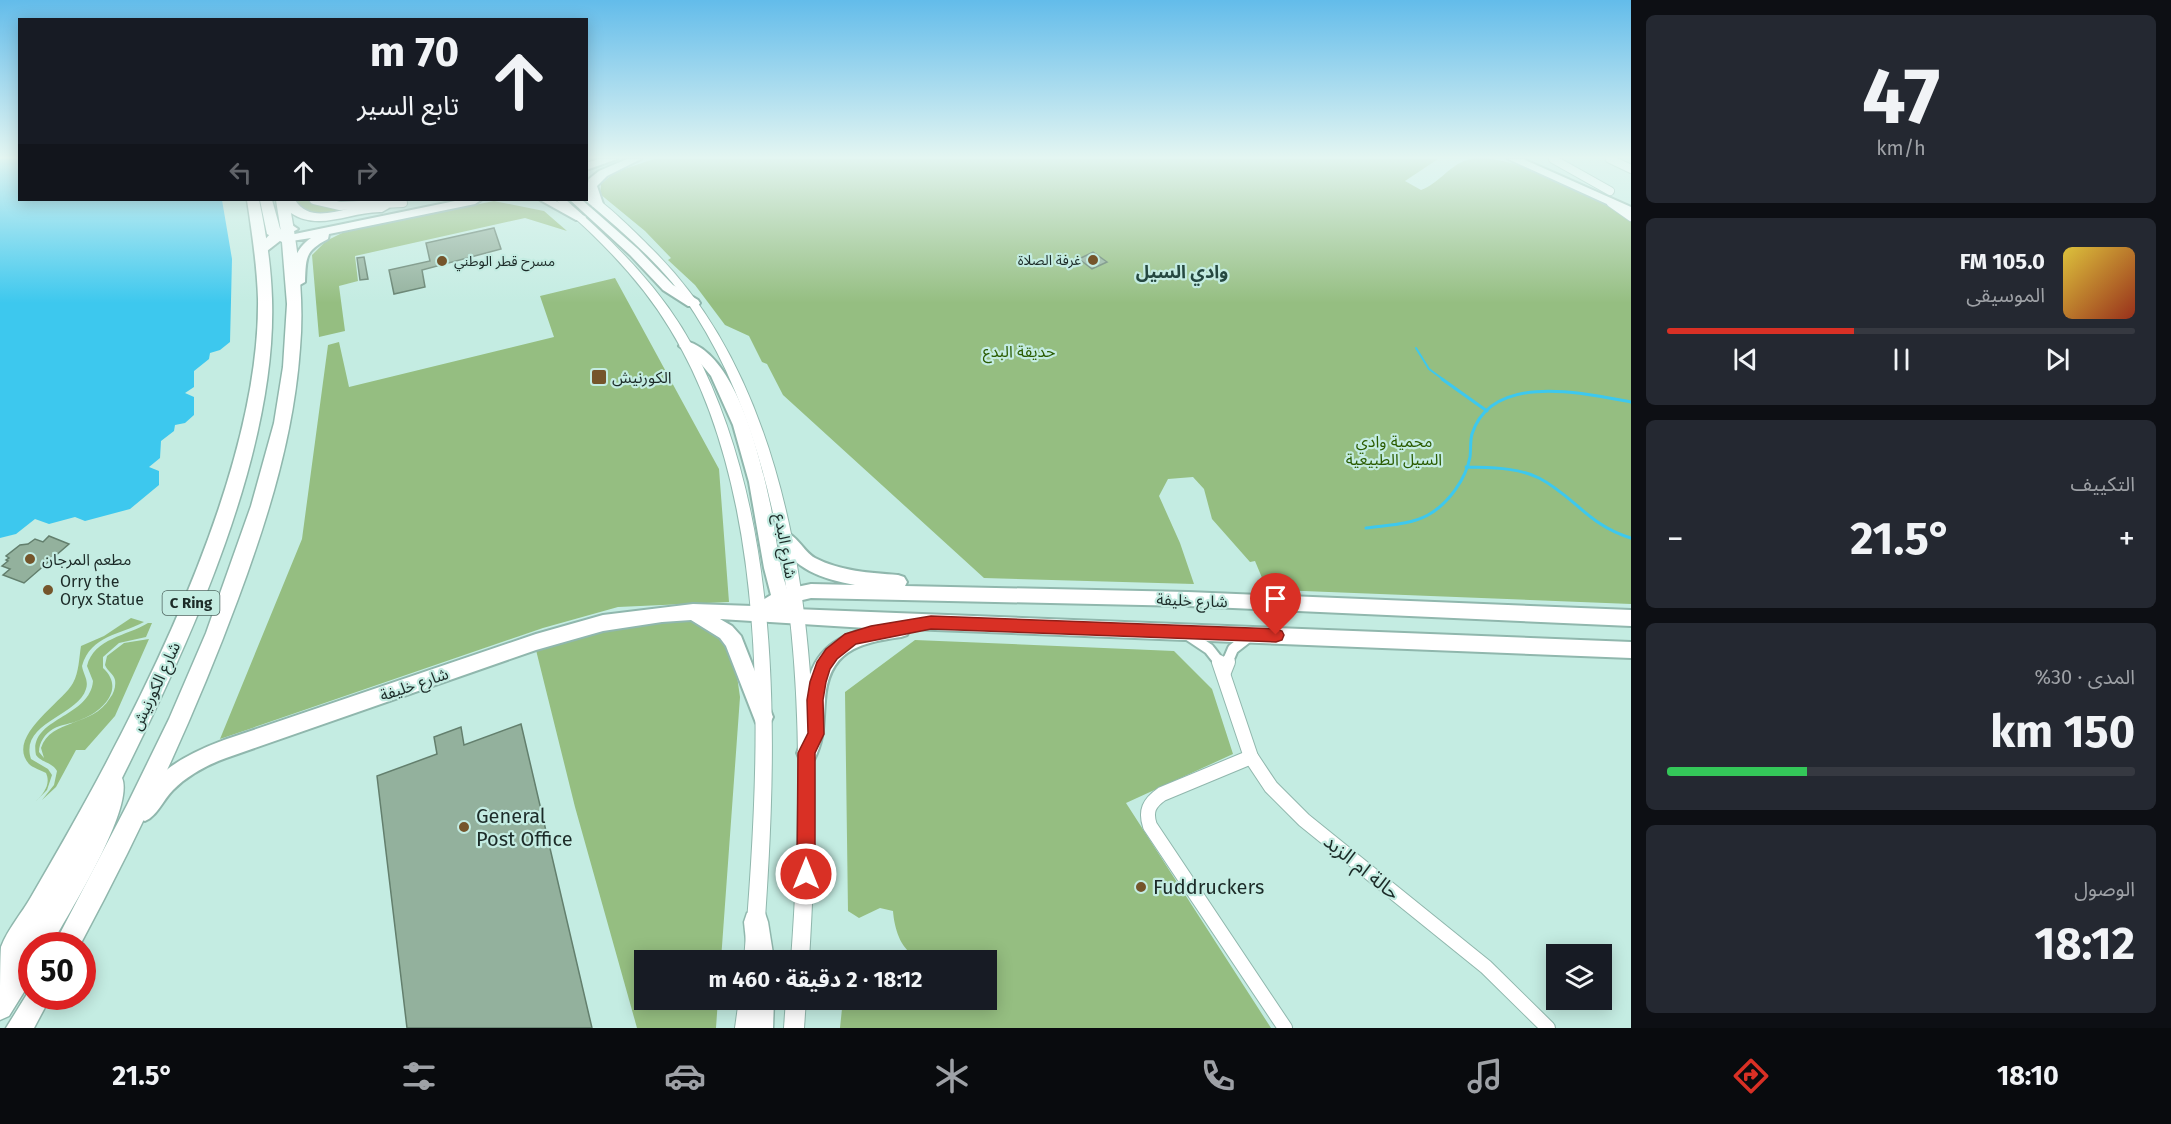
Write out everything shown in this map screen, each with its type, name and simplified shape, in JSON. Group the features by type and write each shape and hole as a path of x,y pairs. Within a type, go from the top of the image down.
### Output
{"highway":[{"name":"شارع الكورنيش","path":"73,932 118,851 171,741 199,676 262,502 277,444 290,375 293,289 279,238 258,207"},
{"path":"268,207 279,238"},
{"name":"شارع الكورنيش","path":"0,972 113,773 151,697 216,538 251,418 261,362 266,307 279,238 281,207"},
{"path":"294,207 298,213 310,216 332,215 370,207 382,208"},
{"path":"44,932 105,816 111,794 113,773"},
{"path":"756,922 760,950"},
{"path":"0,1007 18,977"},
{"path":"19,1028 30,1010"},
{"path":"760,1028 761,1010"}],"main road":[{"path":"279,238 386,207"},
{"path":"376,220 413,207"},
{"path":"279,238 441,207"},
{"path":"560,207 580,217"},
{"path":"569,207 642,280 686,346 711,396 728,446 745,524 757,613 763,717 761,848 754,950"},
{"path":"584,207 634,252 665,286 693,303"},
{"name":"شارع البدع","path":"600,207 646,248 693,303 719,343 747,400 776,491 785,538 788,596"},
{"path":"293,289 299,279 298,259 306,248 323,236 353,225"},
{"path":"686,346 703,355 724,388 741,427 788,596 796,616 807,753 806,874 801,950"},
{"path":"785,538 794,551 807,563 841,574 877,581 995,587 1026,597"},
{"name":"شارع خليفة","path":"757,613 788,596 811,591 1188,599 1631,618"},
{"path":"693,612 726,632 734,642 763,717"},
{"name":"شارع خليفة","path":"118,851 133,833 148,804 163,787 181,771 213,754 562,634 627,618 693,612 757,613 1631,650"},
{"path":"807,753 816,734 815,700 819,675 831,654 844,643 860,636 931,622"},
{"path":"745,1028 747,1010"},
{"path":"794,1028 795,1010"}],"street":[{"name":"حالة ام الزبد","path":"1182,631 1209,649 1224,672 1251,757 1271,788 1288,806 1486,967 1548,1028"},
{"path":"1224,672 1233,649 1252,634"},
{"path":"1251,757 1162,794 1151,801 1147,807 1146,816 1150,826 1285,1028"}],"green space":[{"path":"300,207 361,207 329,214 315,214"},
{"path":"465,207 524,207 544,211 567,231 525,218 355,256 358,281 339,286 345,331 319,337 312,255 326,241 344,232"},
{"path":"616,207 1614,207 1631,215 1631,604 1278,590 1275,585 1265,585 1255,561 1250,562 1212,519 1204,489 1193,477 1168,479 1159,496 1180,543 1194,584 984,578 783,395 749,336 725,325 695,285 668,260 671,258 645,231"},
{"path":"615,278 719,469 729,602 618,607 543,628 220,739 302,539 328,345 339,342 349,387 554,337 540,296"},
{"path":"131,618 144,622 107,637 92,648 82,666 87,686 81,698 41,728 33,737 30,747 31,759 48,769 52,775 47,790 42,795 48,781 46,773 29,764 24,754 24,743 38,720 73,683 78,670 81,646 104,636"},
{"path":"682,618 711,626 734,655 740,697 722,950 634,950 634,1010 717,1010 716,1028 637,1028 575,807 536,650 596,631"},
{"path":"152,623 146,637 119,643 103,657 103,668 110,676 112,692 103,706 88,716 53,729 43,739 39,752 44,758 41,748 46,738 62,727 83,719 102,708 114,692 115,680 105,665 107,656 124,643 149,639 115,716 85,750 76,750 56,787 42,800 54,785 57,771 36,755 36,743 41,733 82,703 89,693 93,681 87,666 97,649 112,639"},
{"path":"915,640 1174,651 1212,689 1233,754 1126,803 1271,1028 840,1028 842,1010 997,1010 997,950 908,950 898,934 893,911 880,908 859,918 848,911 845,692"}],"water":[{"path":"0,207 223,207 232,259 230,342 220,350 210,353 209,359 194,371 194,387 185,393 194,397 194,415 185,423 175,425 174,431 161,441 160,458 149,467 159,471 159,485 130,509 85,521 75,517 49,524 35,519 16,534 0,538"}],"building":[{"name":"مسرح قطر الوطني","path":"494,228 501,249 422,270 425,287 394,294 389,270 430,261 426,243"},
{"name":"غرفة الصلاة","path":"1093,252 1107,262 1092,269 1079,259"},
{"path":"364,257 368,279 360,280 357,258"},
{"name":"مطعم المرجان","path":"49,536 69,544 24,583 3,575 10,569 2,566 8,561 6,560 9,558 6,556 20,545 28,544 35,539 43,542"},
{"name":"General Post Office","path":"521,724 592,1028 407,1028 377,776 437,754 434,737 461,727 464,745"}],"waterway":[{"path":"1416,348 1429,369 1444,380"},
{"path":"1442,379 1487,411"},
{"path":"1487,411 1499,402 1518,394 1541,391 1589,394 1631,402"},
{"path":"1467,467 1472,434 1487,411"},
{"path":"1366,528 1414,521 1428,515 1449,498 1467,467"},
{"path":"1467,467 1513,470 1531,474 1551,485 1604,526 1631,538"}],"place":[{"name":"غرفة الصلاة","path":"1093,260"},
{"name":"مسرح قطر الوطني","path":"442,261"},
{"name":"الكورنيش","path":"599,377"},
{"name":"مطعم المرجان","path":"30,559"},
{"name":"Orry the Oryx Statue","path":"48,590"},
{"name":"General Post Office","path":"464,827"},
{"name":"Fuddruckers","path":"1141,887"}],"district":[{"name":"وادي السيل","path":"1182,272"}],"route":[{"path":"806,874 807,753 816,734 815,700 819,675 831,654 851,639 931,622 1276,635"}],"park label":[{"name":"حديقة البدع","path":"1019,351"},
{"name":"محمية وادي السيل الطبيعية","path":"1394,450"}]}
